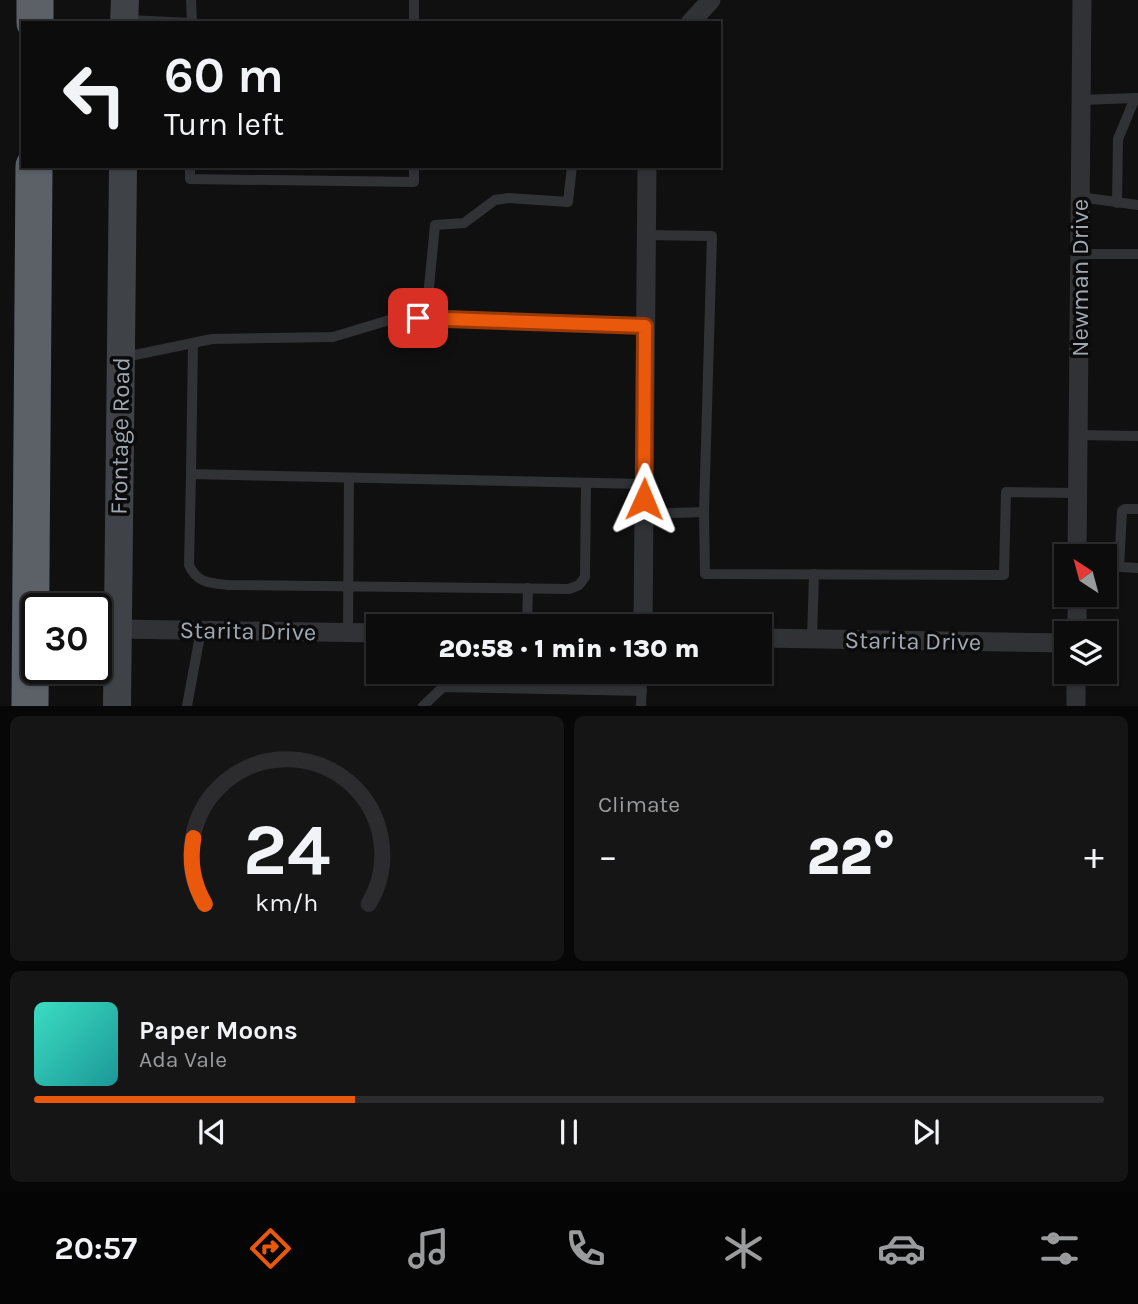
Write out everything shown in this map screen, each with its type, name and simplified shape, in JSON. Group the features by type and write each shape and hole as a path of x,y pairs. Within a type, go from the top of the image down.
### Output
{"highway":[{"path":"35,21 36,0"},
{"path":"30,705 34,168"}],"main road":[{"name":"Frontage Road","path":"117,705 123,168"}],"street":[{"path":"692,21 711,0"},
{"name":"Newman Drive","path":"1077,544 1082,0"},
{"path":"643,614 647,168"},
{"name":"Starita Drive","path":"117,629 366,633"},
{"name":"Starita Drive","path":"772,638 1054,643"},
{"path":"1076,684 1076,705"}],"lane":[{"path":"191,0 192,21"},
{"path":"414,0 414,21"},
{"path":"124,14 184,21"},
{"path":"1081,100 1136,98 1118,139 1117,203"},
{"path":"190,168 190,179 414,182 414,168"},
{"path":"426,318 435,225 464,223 495,200 508,198 568,202 572,168"},
{"path":"1080,197 1138,205"},
{"path":"646,235 712,236 704,512 705,574 1004,575 1006,492 1078,493"},
{"path":"1080,254 1138,254"},
{"path":"121,357 212,339 333,337 396,318 645,326"},
{"path":"193,343 188,565 194,575 203,581 228,585 569,589 579,585 584,577 586,483"},
{"path":"1079,435 1138,436"},
{"path":"191,474 644,484"},
{"path":"348,632 349,478"},
{"path":"1138,509 1122,511 1119,567 1138,568"},
{"path":"644,514 704,512"},
{"path":"812,639 814,575"},
{"path":"527,614 528,588"},
{"path":"187,705 201,630"},
{"path":"641,705 642,684"},
{"path":"423,705 443,687 642,691"}],"route":[{"path":"418,318 645,326 644,499"}]}
